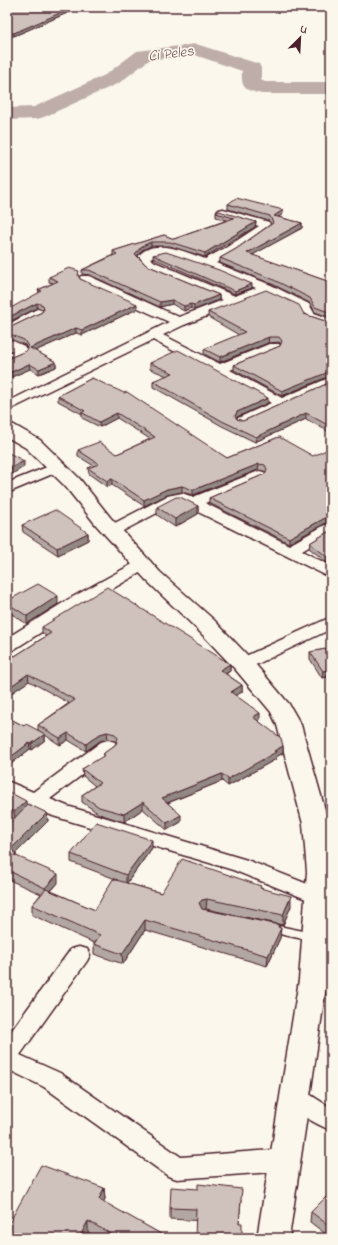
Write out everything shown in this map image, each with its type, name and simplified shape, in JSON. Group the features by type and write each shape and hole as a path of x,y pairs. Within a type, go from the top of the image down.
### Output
{"main road":[{"path":"7,429 33,444 72,482 103,521 113,530 154,576 206,624 243,664 281,709 290,725 316,824 320,872 313,980 273,1238"}],"street":[{"path":"206,263 231,250 265,227 265,224 223,212"},
{"path":"233,300 152,265 143,258 158,251 164,250 223,268 305,307 309,315 331,323"},
{"path":"86,279 180,322"},
{"path":"7,406 180,322 267,288"},
{"path":"7,330 37,313"},
{"path":"154,335 282,403"},
{"path":"7,342 19,349 21,352 7,360"},
{"path":"218,370 274,347"},
{"path":"243,421 331,381"},
{"path":"317,387 331,394"},
{"path":"7,488 57,467"},
{"path":"192,503 259,475"},
{"path":"113,530 175,498 182,498 331,572"},
{"path":"290,551 331,528"},
{"path":"7,646 75,603 144,564"},
{"path":"243,664 331,622"},
{"path":"34,801 108,746"},
{"path":"7,788 60,811 240,865 318,896"},
{"path":"7,1055 79,955"},
{"path":"7,1059 52,1080 177,1168 285,1160"},
{"path":"295,1097 331,1120"}],"lane":[{"path":"261,926 316,938"}],"building":[{"path":"7,7 74,7 7,35"},
{"path":"236,198 283,210 274,216 302,223 247,253 330,282 331,281 331,313 315,307 310,298 272,279 220,258 236,249 273,223 270,216 228,204"},
{"path":"219,211 256,222 205,253 170,242 151,242 142,246 135,254 146,265 219,295 194,305 191,304 184,306 172,300 160,302 89,270 82,270 117,254 113,251 164,235 174,239 234,218 216,213"},
{"path":"166,252 219,270 252,284 235,291 153,255"},
{"path":"69,268 79,271 78,275 80,279 137,304 82,330 76,328 30,348 56,362 39,369 29,364 7,374 7,359 26,351 29,348 24,340 7,333 7,329 42,312 44,309 43,305 37,303 7,318 7,310 42,291 38,290 58,281 49,277"},
{"path":"266,290 299,305 304,314 331,323 331,371 282,391 234,365 280,346 282,341 279,337 269,337 220,357 204,349 245,332 208,312"},
{"path":"178,350 268,398 237,412 235,416 237,419 243,421 331,382 331,427 306,413 256,437 222,421 153,381 173,373 150,363"},
{"path":"92,378 124,393 127,392 227,458 279,437 313,456 331,448 331,516 289,538 209,498 265,474 267,469 265,465 259,464 193,490 182,486 167,489 144,500 112,479 107,481 88,468 99,464 78,450 99,442 117,454 155,437 117,413 99,422 81,412 85,411 58,396"},
{"path":"7,452 24,461 7,470"},
{"path":"176,497 180,497 198,506 175,519 157,507"},
{"path":"55,510 88,533 57,548 22,525"},
{"path":"331,530 331,559 310,543"},
{"path":"38,584 58,596 27,616 7,603 7,601"},
{"path":"107,587 230,664 220,670 242,685 231,692 260,713 253,717 281,738 283,746 274,751 276,752 228,779 222,774 162,798 181,815 167,823 143,802 124,814 99,807 82,795 100,783 82,769 105,755 103,754 116,744 118,738 115,734 107,732 100,734 86,744 68,733 60,738 38,725 75,700 28,674 7,689 7,652 15,656 51,633 42,627"},
{"path":"331,648 331,669 323,671 310,652"},
{"path":"7,717 24,726 26,724 45,734 31,744 29,743 7,760"},
{"path":"7,791 26,801 14,812 7,808"},
{"path":"28,804 47,813 10,850 16,853 14,855 58,874 45,888 7,870 7,826"},
{"path":"96,822 152,840 126,875 71,854"},
{"path":"182,859 261,886 260,888 291,896 283,915 207,899 202,900 199,903 202,909 279,925 278,927 281,928 268,956 145,920 122,954 94,944 100,935 32,905 46,889 95,910 113,879 161,893"},
{"path":"41,1165 104,1188 99,1199 168,1238 118,1238 88,1221 79,1238 7,1238 7,1227"},
{"path":"198,1184 242,1189 239,1223 242,1223 242,1238 195,1238 196,1209 170,1208 171,1187 198,1189"},
{"path":"331,1192 331,1227 311,1212"}],"waterway":[{"name":"Ci Peles","path":"7,114 37,113 112,79 144,55 196,49 252,68 251,83 262,88 331,88"}]}
